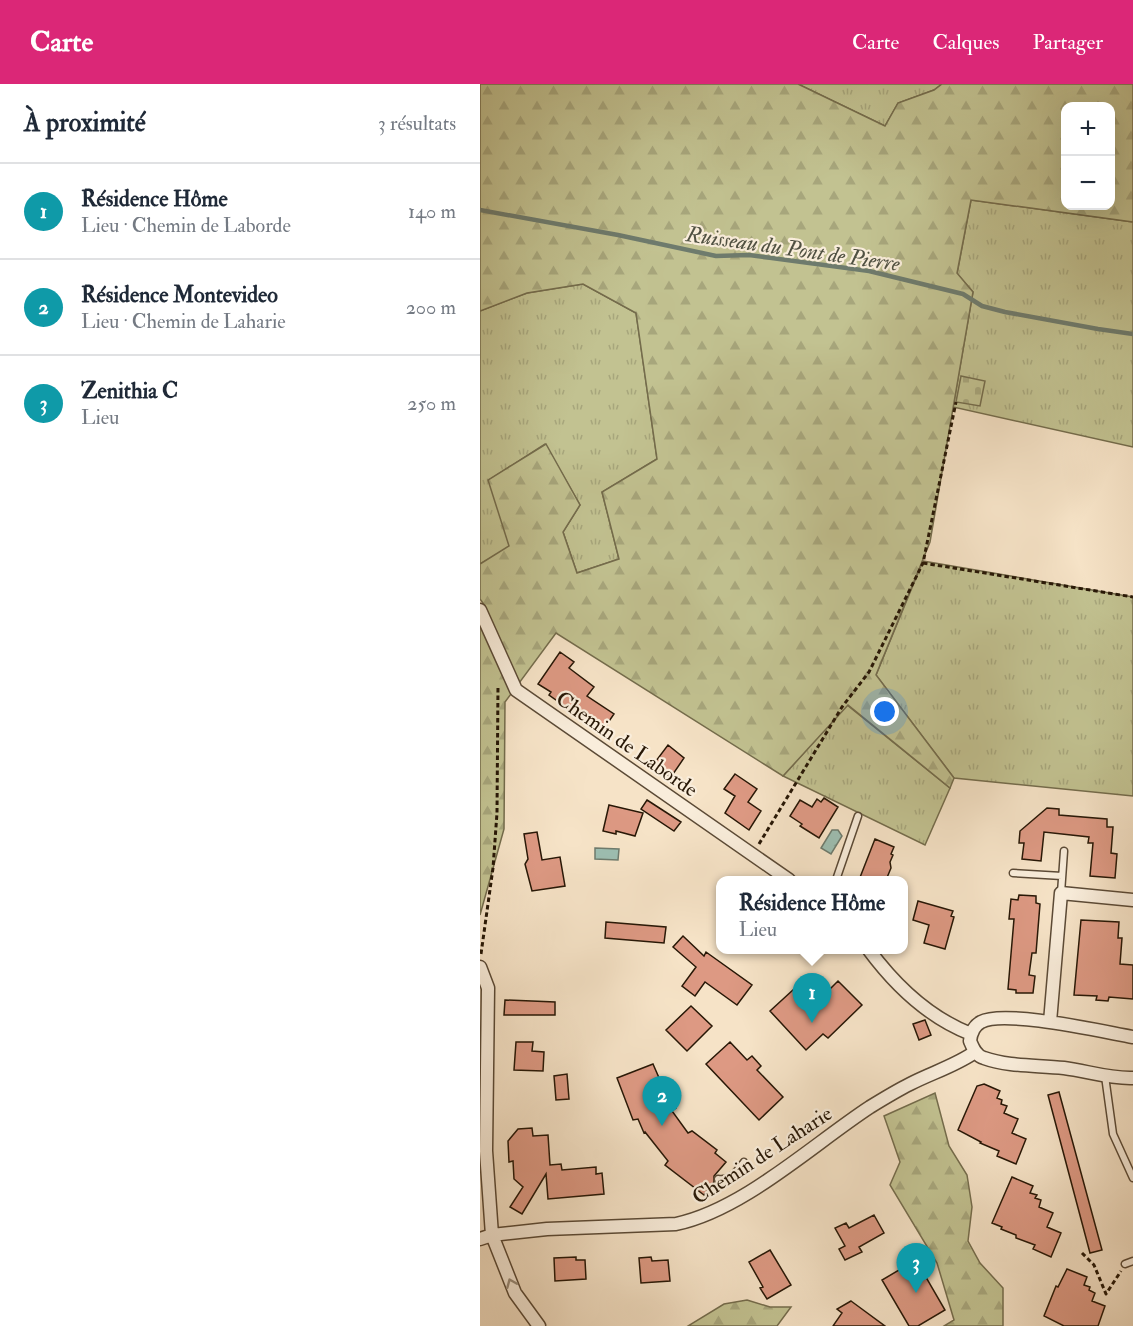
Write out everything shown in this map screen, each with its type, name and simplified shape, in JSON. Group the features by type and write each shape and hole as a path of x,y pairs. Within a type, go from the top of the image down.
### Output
{"street":[{"name":"Chemin de Laborde","path":"480,610 516,690 783,876"},
{"path":"1050,1022 1061,893 1133,900"},
{"path":"872,954 898,985 926,1008 971,1034"},
{"path":"480,967 488,988 483,1149 486,1237 515,1293 539,1326"},
{"path":"1133,1037 1050,1022 998,1017 975,1026 970,1041 975,1052 983,1058 1133,1078"},
{"name":"Chemin de Laharie","path":"486,1237 547,1229 676,1224 696,1220 717,1211 766,1180 872,1106 909,1084 975,1052"}],"lane":[{"path":"837,876 858,816"},
{"path":"1061,893 1064,851"},
{"path":"1013,873 1062,876"},
{"path":"1105,1076 1113,1134 1133,1178"},
{"path":"718,1179 725,1180 734,1175 744,1162"},
{"path":"1125,1264 1133,1261"}],"path":[{"path":"751,854 843,707 869,672 923,562 956,402"},
{"path":"923,562 1133,597"},
{"path":"480,958 493,868 497,813 500,655"},
{"path":"1082,1253 1094,1265 1106,1294 1125,1264"}],"green space":[{"path":"480,84 798,84 885,126 898,103 934,90 942,84 1133,84 1133,222 971,200 957,273 973,292 930,542 876,675 954,778 950,788 848,705 783,776 556,633 505,702 504,829 480,915 480,608 485,606 480,599 480,564 509,546 488,480 546,444 580,505 563,532 577,573 619,559 602,492 657,459 636,313 583,284 527,293 480,311"},
{"path":"798,84 942,84 934,90 898,103 885,126"},
{"path":"971,200 1133,222 1133,447 953,407 973,292 957,274"},
{"path":"583,284 636,313 657,459 602,492 619,559 577,573 563,532 580,505 545,444 489,480 510,547 480,564 480,311 527,293"},
{"path":"961,376 985,381 980,406 956,402"},
{"path":"923,561 1133,597 1133,796 954,778 876,675"},
{"path":"847,705 950,788 925,845 783,776"},
{"path":"935,1093 949,1146 967,1175 972,1207 968,1241 980,1263 1003,1288 1003,1326 944,1326 954,1320 937,1263 890,1185 900,1162 884,1116"},
{"path":"747,1300 770,1307 791,1307 777,1326 688,1326 724,1304"}],"water":[{"path":"832,830 838,830 842,836 831,854 821,848"},
{"path":"595,848 619,849 618,860 595,859"}],"building":[{"path":"560,652 574,662 569,668 594,687 587,696 614,714 603,730 575,710 573,712 549,695 551,692 538,684"},
{"path":"668,745 684,758 671,777 653,765"},
{"path":"735,774 757,789 748,802 761,811 749,830 725,813 735,796 724,789"},
{"path":"824,798 838,807 819,838 800,826 802,824 790,816 800,800 812,807 817,799 821,802"},
{"path":"647,800 681,822 674,831 641,809"},
{"path":"609,805 643,813 635,836 616,831 616,834 603,831"},
{"path":"1047,808 1059,809 1059,815 1107,819 1107,827 1113,827 1111,853 1117,854 1115,878 1090,876 1093,843 1088,843 1089,837 1044,832 1041,861 1022,859 1024,843 1019,843 1020,831"},
{"path":"537,832 542,860 560,857 565,886 532,891 525,864 528,859 524,834"},
{"path":"875,839 894,847 888,876 861,876"},
{"path":"1019,895 1036,896 1036,903 1040,904 1036,953 1032,953 1029,975 1035,976 1033,993 1016,993 1016,990 1008,989 1014,919 1009,919 1011,899 1018,900"},
{"path":"918,901 953,911 951,916 954,917 945,949 924,943 929,925 913,920"},
{"path":"1081,920 1119,922 1118,938 1122,938 1120,964 1133,965 1133,999 1109,997 1108,1001 1096,1000 1097,996 1074,995"},
{"path":"606,922 666,927 664,943 605,938"},
{"path":"683,936 704,956 706,952 752,985 737,1005 705,982 695,996 682,986 696,967 673,947"},
{"path":"838,981 862,1005 828,1038 823,1034 806,1050 770,1011 794,989 812,1007"},
{"path":"505,1000 555,1002 555,1015 504,1015"},
{"path":"691,1006 712,1026 687,1051 666,1030"},
{"path":"925,1020 931,1035 919,1040 913,1024"},
{"path":"516,1042 533,1042 532,1051 544,1052 543,1071 514,1070"},
{"path":"730,1042 747,1060 752,1056 761,1066 757,1070 783,1097 759,1120 706,1064"},
{"path":"653,1064 660,1080 664,1079 676,1108 672,1111 688,1133 692,1131 717,1150 715,1153 726,1162 714,1176 714,1182 704,1195 665,1165 668,1161 644,1133 638,1119 633,1120 617,1078"},
{"path":"567,1074 569,1099 556,1100 554,1076"},
{"path":"984,1084 1000,1091 997,1098 1002,1100 1001,1104 1007,1106 1004,1113 1018,1119 1012,1133 1026,1139 1016,1164 997,1156 999,1151 958,1130 977,1086"},
{"path":"1059,1092 1102,1250 1090,1253 1048,1095"},
{"path":"532,1128 533,1136 548,1135 550,1165 561,1164 562,1170 596,1167 596,1174 602,1173 604,1194 548,1199 546,1174 522,1214 510,1207 523,1187 514,1179 513,1161 509,1162 508,1141 518,1129"},
{"path":"1012,1177 1033,1186 1030,1193 1037,1195 1035,1198 1041,1200 1039,1207 1053,1213 1047,1227 1061,1233 1051,1257 1033,1249 1035,1245 1016,1238 1016,1235 992,1223"},
{"path":"874,1215 884,1233 859,1247 862,1252 845,1260 839,1249 845,1246 835,1228 846,1223 849,1228"},
{"path":"770,1250 791,1285 767,1299 749,1262"},
{"path":"576,1257 576,1260 585,1260 586,1279 555,1281 554,1258"},
{"path":"651,1257 652,1261 668,1260 670,1281 641,1283 639,1258"},
{"path":"916,1260 945,1310 918,1326 909,1326 882,1280"},
{"path":"1067,1269 1087,1277 1084,1285 1090,1287 1089,1290 1095,1293 1092,1301 1105,1306 1098,1326 1064,1326 1044,1316 1056,1286 1058,1287"},
{"path":"851,1301 885,1326 833,1326 842,1313 837,1309"}],"waterway":[{"name":"Ruisseau du Pont de Pierre","path":"480,210 618,235 716,256 749,255 869,271 963,294 982,306 1005,312 1133,334"}],"place":[{"name":"Résidence Hôme","path":"812,1023"},
{"name":"Résidence Montevideo","path":"662,1126"},
{"name":"Zenithia C","path":"916,1293"}]}
